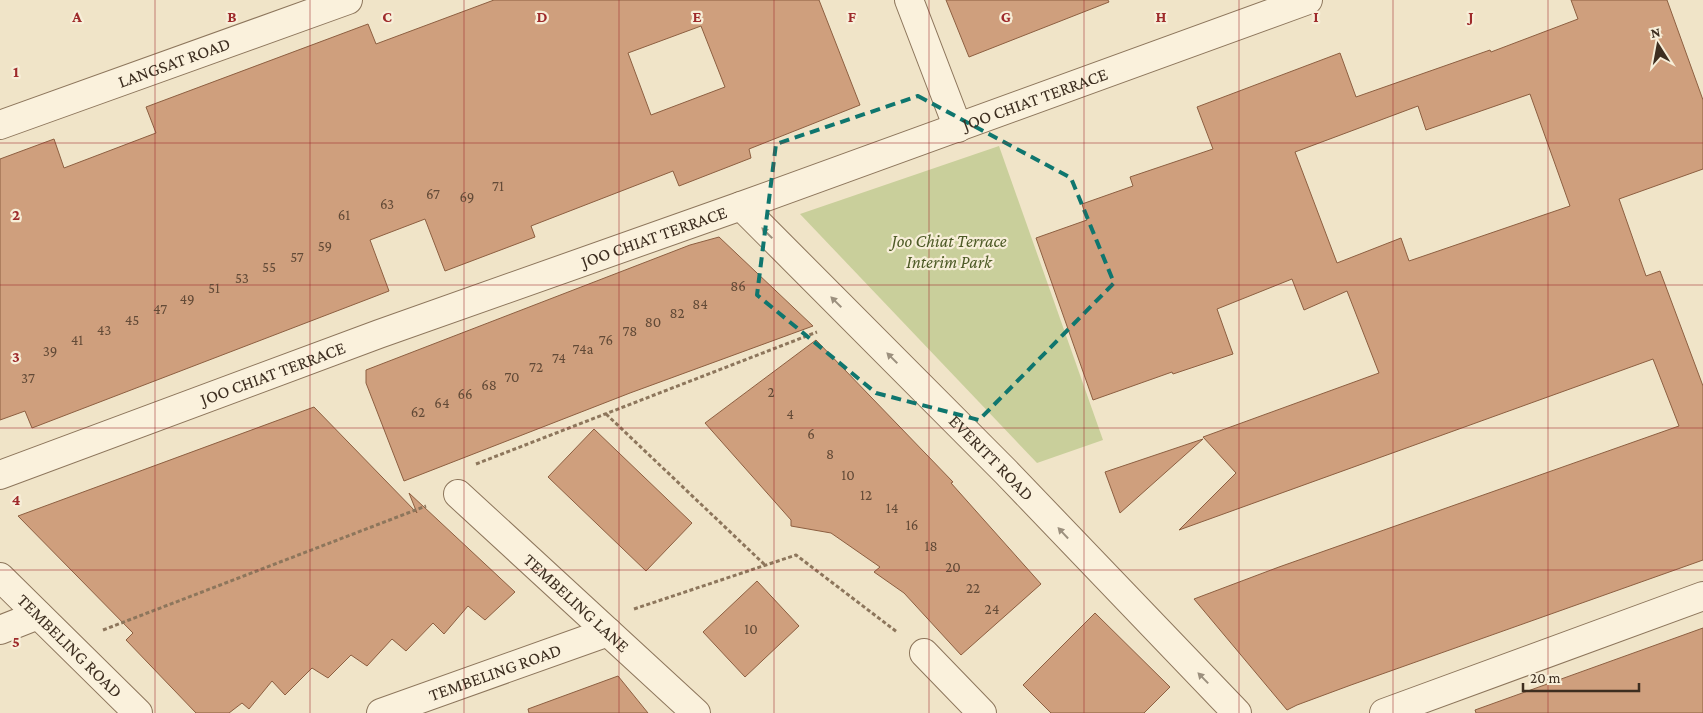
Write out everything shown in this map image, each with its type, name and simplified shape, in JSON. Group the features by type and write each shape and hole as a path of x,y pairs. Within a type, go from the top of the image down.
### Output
{"street":[{"name":"LANGSAT ROAD","path":"0,125 348,0"},
{"path":"909,0 958,128"},
{"name":"JOO CHIAT TERRACE","path":"0,476 388,331 958,128 1308,0"},
{"name":"EVERITT ROAD","path":"741,206 1006,472 1237,713"},
{"name":"TEMBELING LANE","path":"458,494 696,713"},
{"name":"TEMBELING ROAD","path":"0,578 138,713"},
{"path":"1384,713 1703,596"},
{"path":"0,630 38,615"},
{"name":"TEMBELING ROAD","path":"382,713 608,632"},
{"path":"924,653 982,713"}],"path":[{"path":"102,630 458,494 452,473 822,330"},
{"path":"606,414 765,565"},
{"path":"630,610 796,555 924,653"}],"highlighted area":[{"path":"918,96 1071,178 1114,283 979,420 876,393 757,295 776,144"}],"green space":[{"name":"Joo Chiat Terrace Interim Park","path":"999,146 1103,440 1037,463 800,214"}],"building":[{"path":"494,0 819,0 860,105 749,149 751,158 679,186 673,171 531,226 535,237 445,271 425,219 370,240 389,291 32,428 25,411 0,420 0,159 54,139 64,168 156,133 146,107 368,24 376,44","holes":["701,26 725,87 651,115 628,53"]},
{"path":"946,0 1108,0 1109,2 969,57"},
{"path":"1571,0 1667,0 1703,100 1703,169 1619,199 1646,276 1660,271 1703,386 1703,560 1351,685 1287,710 1194,599 1279,567 1679,426 1653,359 1179,530 1236,473 1203,437 1379,373 1347,291 1304,310 1292,279 1217,309 1233,354 1173,374 1172,372 1093,400 1036,238 1087,220 1082,204 1133,186 1130,177 1213,149 1197,107 1340,53 1356,97 1490,50 1491,52 1578,19","holes":["1530,94 1570,206 1409,261 1401,238 1337,263 1295,152 1418,106 1426,130"]},
{"path":"719,237 813,326 630,393 404,481 366,383 366,370 690,245"},
{"path":"816,340 953,482 951,483 1041,584 961,655 904,593 874,572 880,567 831,533 791,526 791,520 705,423"},
{"path":"314,407 417,513 409,493 515,592 485,620 468,606 444,634 433,623 406,651 392,639 367,666 351,655 328,678 312,668 285,695 272,681 249,709 242,703 229,713 196,713 126,640 133,633 18,516"},
{"path":"594,429 692,523 646,571 548,477"},
{"path":"1203,439 1120,513 1105,472"},
{"path":"757,581 799,626 745,677 703,632"},
{"path":"1095,613 1170,687 1144,713 1051,713 1023,685"},
{"path":"1703,628 1703,713 1476,713 1475,710"},
{"path":"618,676 648,713 529,713 528,709"}]}
